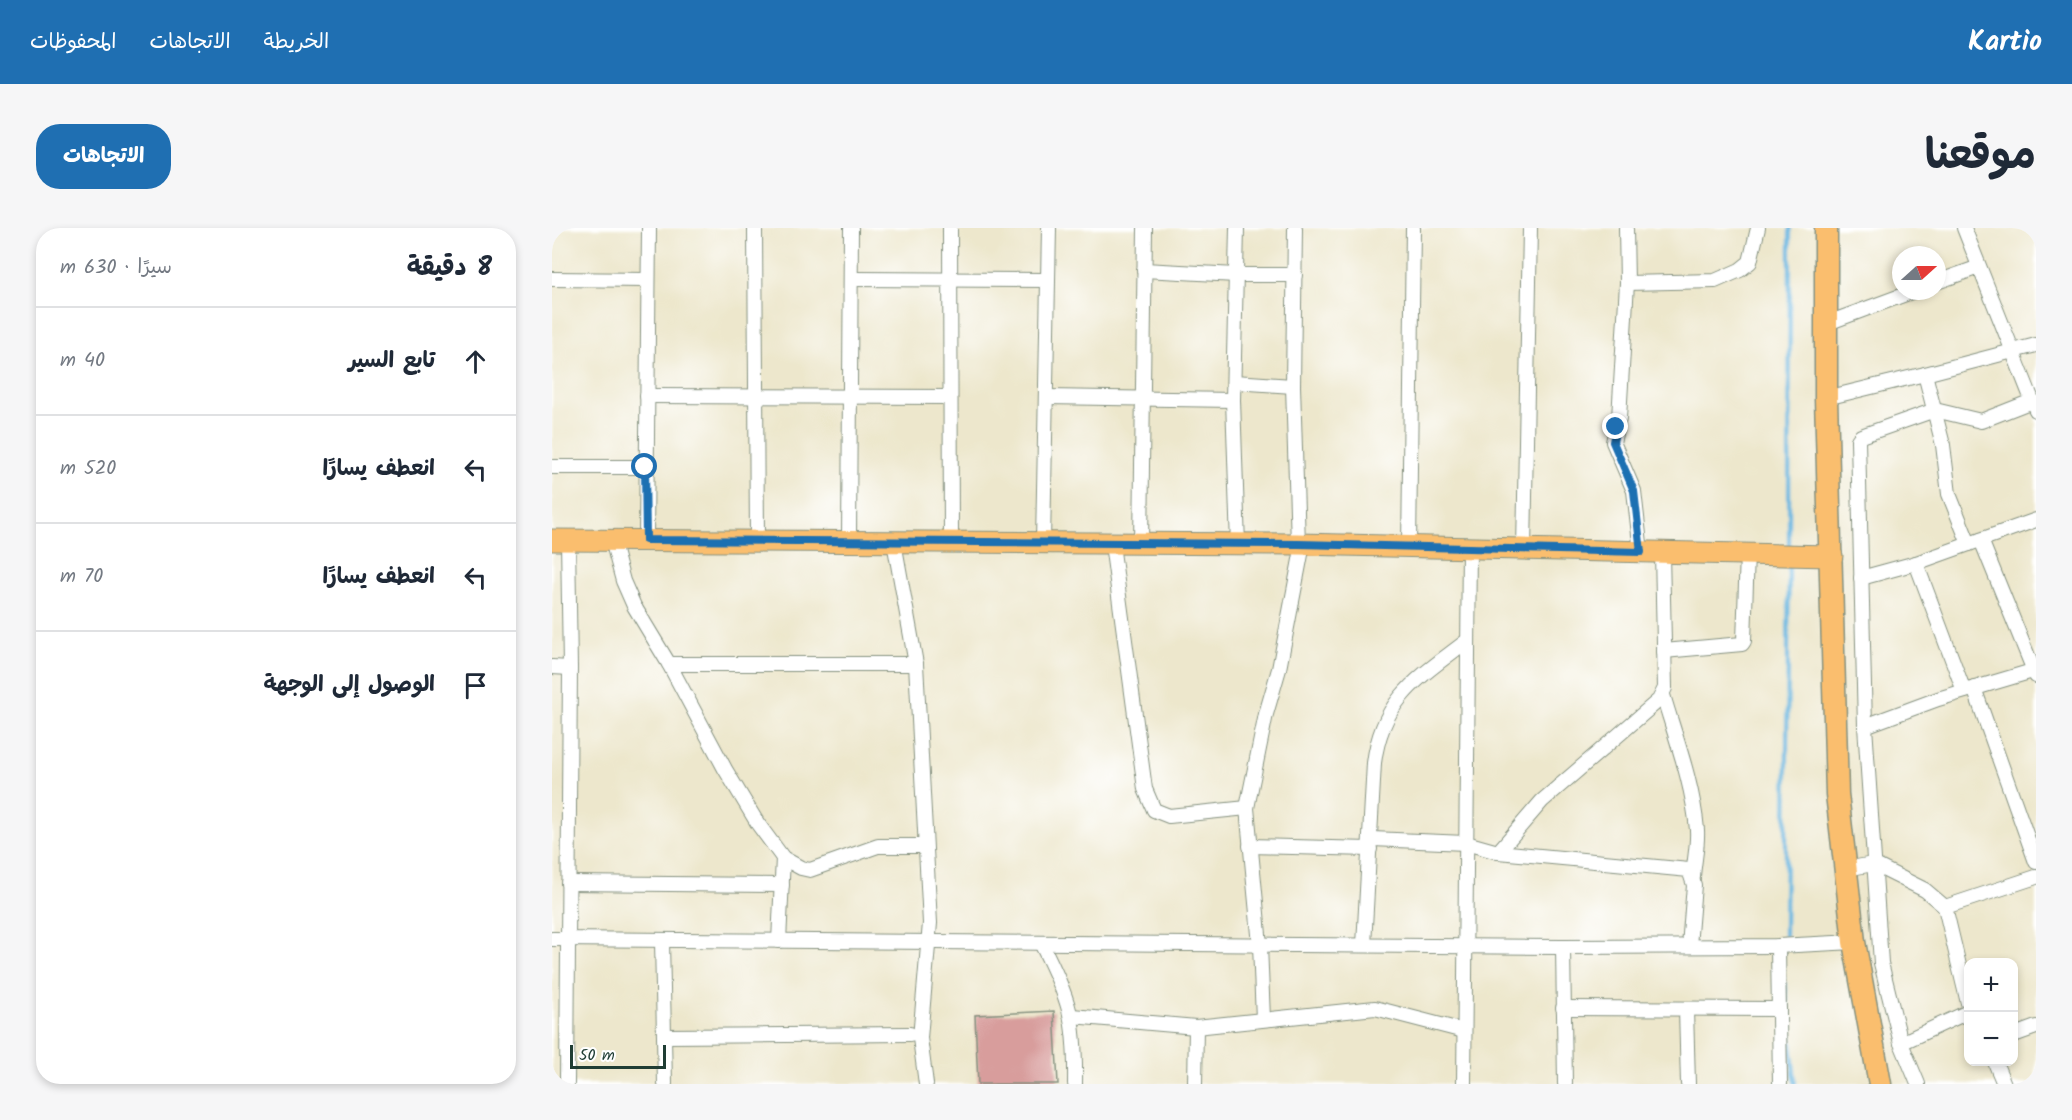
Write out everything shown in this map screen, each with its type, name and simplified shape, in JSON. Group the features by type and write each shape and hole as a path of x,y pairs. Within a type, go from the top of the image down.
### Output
{"highway":[{"path":"1826,228 1826,398 1837,794 1854,942 1880,1084"}],"main road":[{"path":"560,540 1141,545 1300,544 1832,556"}],"street":[{"path":"646,540 649,228"},
{"path":"755,228 754,394 757,541"},
{"path":"849,542 851,228"},
{"path":"950,228 951,543"},
{"path":"1043,543 1049,228"},
{"path":"1141,545 1145,228"},
{"path":"1237,228 1233,400 1238,545"},
{"path":"1263,1019 1260,945 1247,808 1266,714 1279,669 1300,544 1293,386 1295,228"},
{"path":"1409,547 1413,228"},
{"path":"1524,550 1530,228"},
{"path":"1626,228 1627,283 1618,418 1613,442 1634,491 1652,552 1664,651 1663,694 1695,817 1697,833 1689,946"},
{"path":"1627,283 1715,281 1728,276 1750,262 1758,228"},
{"path":"1918,1084 1901,1043 1881,963 1873,864 1873,815 1865,726 1858,440 1861,436 1935,410 1981,421 2034,405 1964,228"},
{"path":"1946,279 1978,267"},
{"path":"1144,270 1236,275 1295,275"},
{"path":"552,279 648,280"},
{"path":"852,279 1048,280"},
{"path":"1825,324 1892,299"},
{"path":"1826,398 2012,353 2036,345"},
{"path":"1865,726 1969,689 2035,672 1975,542 1949,494 1947,464 1925,374"},
{"path":"1234,382 1293,386"},
{"path":"647,396 754,394 950,397"},
{"path":"1046,397 1233,400"},
{"path":"552,467 645,467"},
{"path":"1861,578 1916,563 2036,520"},
{"path":"560,540 570,668 567,1084"},
{"path":"612,540 623,581 634,606 669,664 725,769 758,824 783,858 792,865 810,870 878,846 925,846"},
{"path":"894,542 916,664 930,941 921,1020 921,1054 926,1084"},
{"path":"1112,544 1145,789 1154,810 1169,816 1247,808"},
{"path":"1464,1084 1469,547"},
{"path":"1664,651 1742,644 1744,641 1747,553"},
{"path":"1916,563 1969,689 2036,862"},
{"path":"1364,945 1374,764 1385,718 1404,690 1468,640"},
{"path":"669,664 916,664"},
{"path":"552,667 570,668"},
{"path":"1498,852 1542,801 1663,694"},
{"path":"1250,846 1466,843 1498,852 1681,867 1689,870 1693,877"},
{"path":"779,941 783,858"},
{"path":"1846,869 1873,864 1925,890 1945,907 1964,986"},
{"path":"1945,907 2036,877"},
{"path":"568,883 782,885"},
{"path":"552,939 1260,945 1464,944 1563,947 1778,946 1854,942"},
{"path":"662,941 665,1084"},
{"path":"1041,943 1059,979 1072,1016 1075,1039 1075,1084"},
{"path":"1778,946 1780,1084"},
{"path":"1563,947 1564,1084"},
{"path":"1072,1016 1196,1027 1375,1008 1464,1031"},
{"path":"1563,1008 1779,1009"},
{"path":"1686,1009 1688,1084"},
{"path":"1901,1043 1964,1014"},
{"path":"1195,1084 1196,1027"},
{"path":"2018,1033 2036,1027"},
{"path":"664,1036 910,1034"},
{"path":"1997,1066 2004,1084"}],"building":[{"path":"1054,1011 1058,1084 978,1084 975,1015"}],"waterway":[{"path":"1789,548 1790,228"},
{"path":"1785,935 1789,562"},
{"path":"1785,984 1795,1083"}],"route":[{"path":"645,467 646,540 1141,545 1298,544 1641,552 1634,491 1613,442 1616,427"}]}
